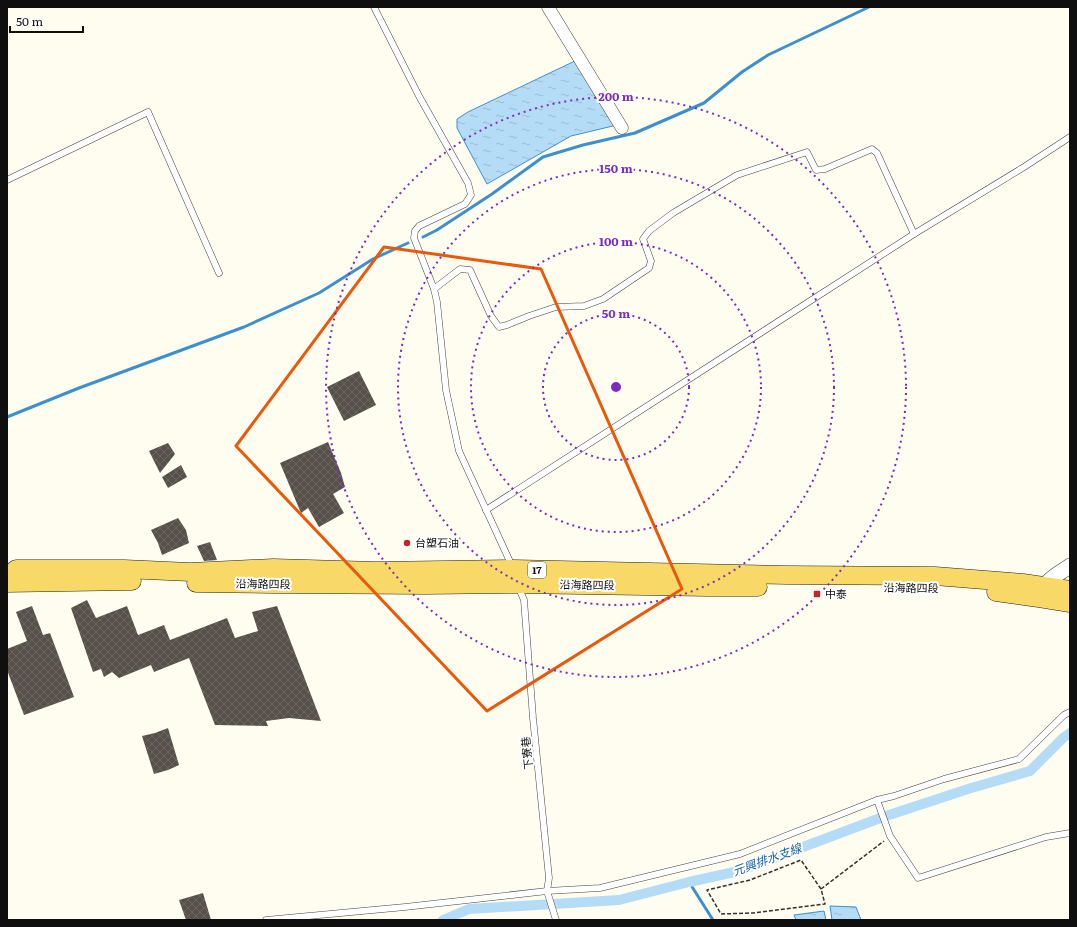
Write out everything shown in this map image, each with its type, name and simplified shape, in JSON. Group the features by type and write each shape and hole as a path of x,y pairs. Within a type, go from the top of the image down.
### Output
{"main road":[{"name":"沿海路四段","path":"9,574 130,581 272,584 426,585 515,576 708,587 816,581 1005,593 1070,590"},
{"name":"沿海路四段","path":"1042,592 1070,603"}],"street":[{"path":"548,7 622,128"},
{"path":"1042,592 1055,576 1070,566"}],"lane":[{"name":"下寮巷","path":"374,7 419,96 468,183 471,195 465,204 419,226 415,230 414,238 434,289 437,302 446,390 459,451 515,576 524,600 549,878 547,891 556,920"},
{"path":"7,180 148,112 219,273"},
{"path":"486,510 914,234 1070,138"},
{"path":"434,289 460,269 470,270 491,316 499,327 556,307 584,306 603,299 649,268 651,261 642,239 649,231 673,213 737,175 807,152 816,170 824,170 872,149 877,152 914,234"},
{"path":"266,920 405,907 547,891 600,888 740,854 877,800 894,796 944,779 1019,759 1064,715 1070,712"},
{"path":"877,800 890,836 918,878 985,858 1006,849 1046,837 1070,833"}],"path":[{"path":"821,889 890,836"},
{"path":"801,860 821,889 825,904 753,913 721,914 708,890 750,880 801,860"}],"highlighted area":[{"path":"384,247 541,269 682,589 487,711 236,446"}],"water":[{"path":"579,59 617,125 571,136 487,184 457,128 457,119 468,112"},
{"path":"830,906 856,907 861,920 832,920"},
{"path":"824,911 826,920 796,920 794,915"}],"building":[{"path":"359,371 376,405 344,421 327,387"},
{"path":"328,442 341,473 345,487 333,494 344,513 319,527 308,508 301,513 280,463"},
{"path":"168,443 175,454 160,473 149,451"},
{"path":"181,465 187,477 168,488 162,477"},
{"path":"178,518 186,530 189,543 162,555 151,530"},
{"path":"210,542 217,560 204,561 197,546"},
{"path":"87,600 96,618 127,606 138,635 164,625 170,640 227,618 235,638 258,631 252,612 277,606 321,721 289,718 266,721 268,726 215,725 189,658 154,672 151,665 119,678 112,672 104,677 101,669 93,672 71,608"},
{"path":"32,606 43,635 50,633 74,697 24,715 7,670 7,649 27,641 16,612"},
{"path":"168,728 179,765 154,774 142,736"},
{"path":"203,893 211,920 186,920 179,900"}],"waterway":[{"path":"423,237 437,230 492,194 543,157 583,145 635,133 704,103 742,72 768,55 869,7"},
{"path":"7,417 79,388 244,327 319,293 373,259 408,243"},
{"name":"元興排水支線","path":"443,920 469,909 619,900 739,871 883,817 968,789 1030,771 1070,733"},
{"path":"689,882 713,920"}],"place":[{"name":"台塑石油","path":"407,543"},
{"name":"中泰","path":"817,594"}]}
